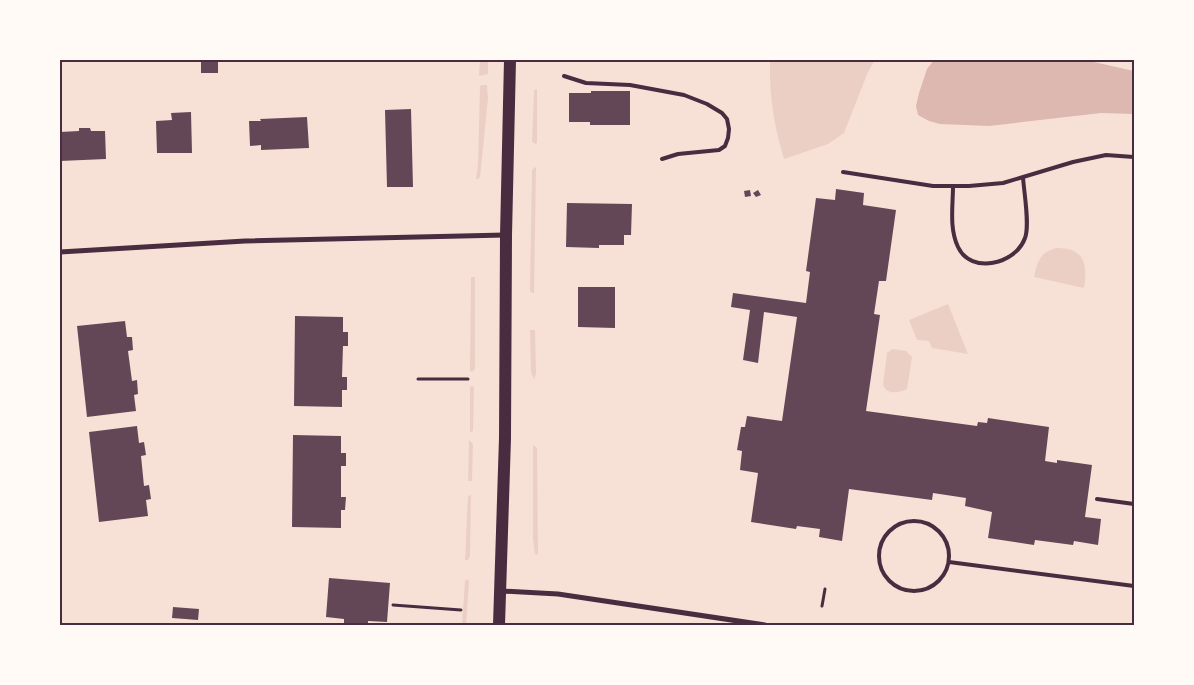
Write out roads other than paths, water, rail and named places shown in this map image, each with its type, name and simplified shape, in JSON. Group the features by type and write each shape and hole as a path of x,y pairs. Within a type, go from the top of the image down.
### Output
{"main road":[{"path":"499,625 505,430 506,235 510,60"}],"street":[{"path":"60,252 250,240 506,235"},
{"path":"501,591 558,594 765,625"}],"lane":[{"path":"564,76 586,83 630,85 684,96 707,104 722,113 727,119 729,129 725,146 718,150 678,154 662,159"},
{"path":"843,172 932,186 953,186 1003,183 1074,162 1106,156 1134,157"},
{"path":"953,186 954,237 958,249 964,256 974,262 997,263 1009,258 1020,248 1026,237 1028,225 1023,177"},
{"path":"1097,499 1134,504"},
{"path":"917,521 928,524 938,530 945,539 949,550 949,562 938,582 928,588 917,591 906,590 895,585 884,573 879,557 881,545 886,535 894,527 905,522 917,521"},
{"path":"949,562 1134,586"}]}
